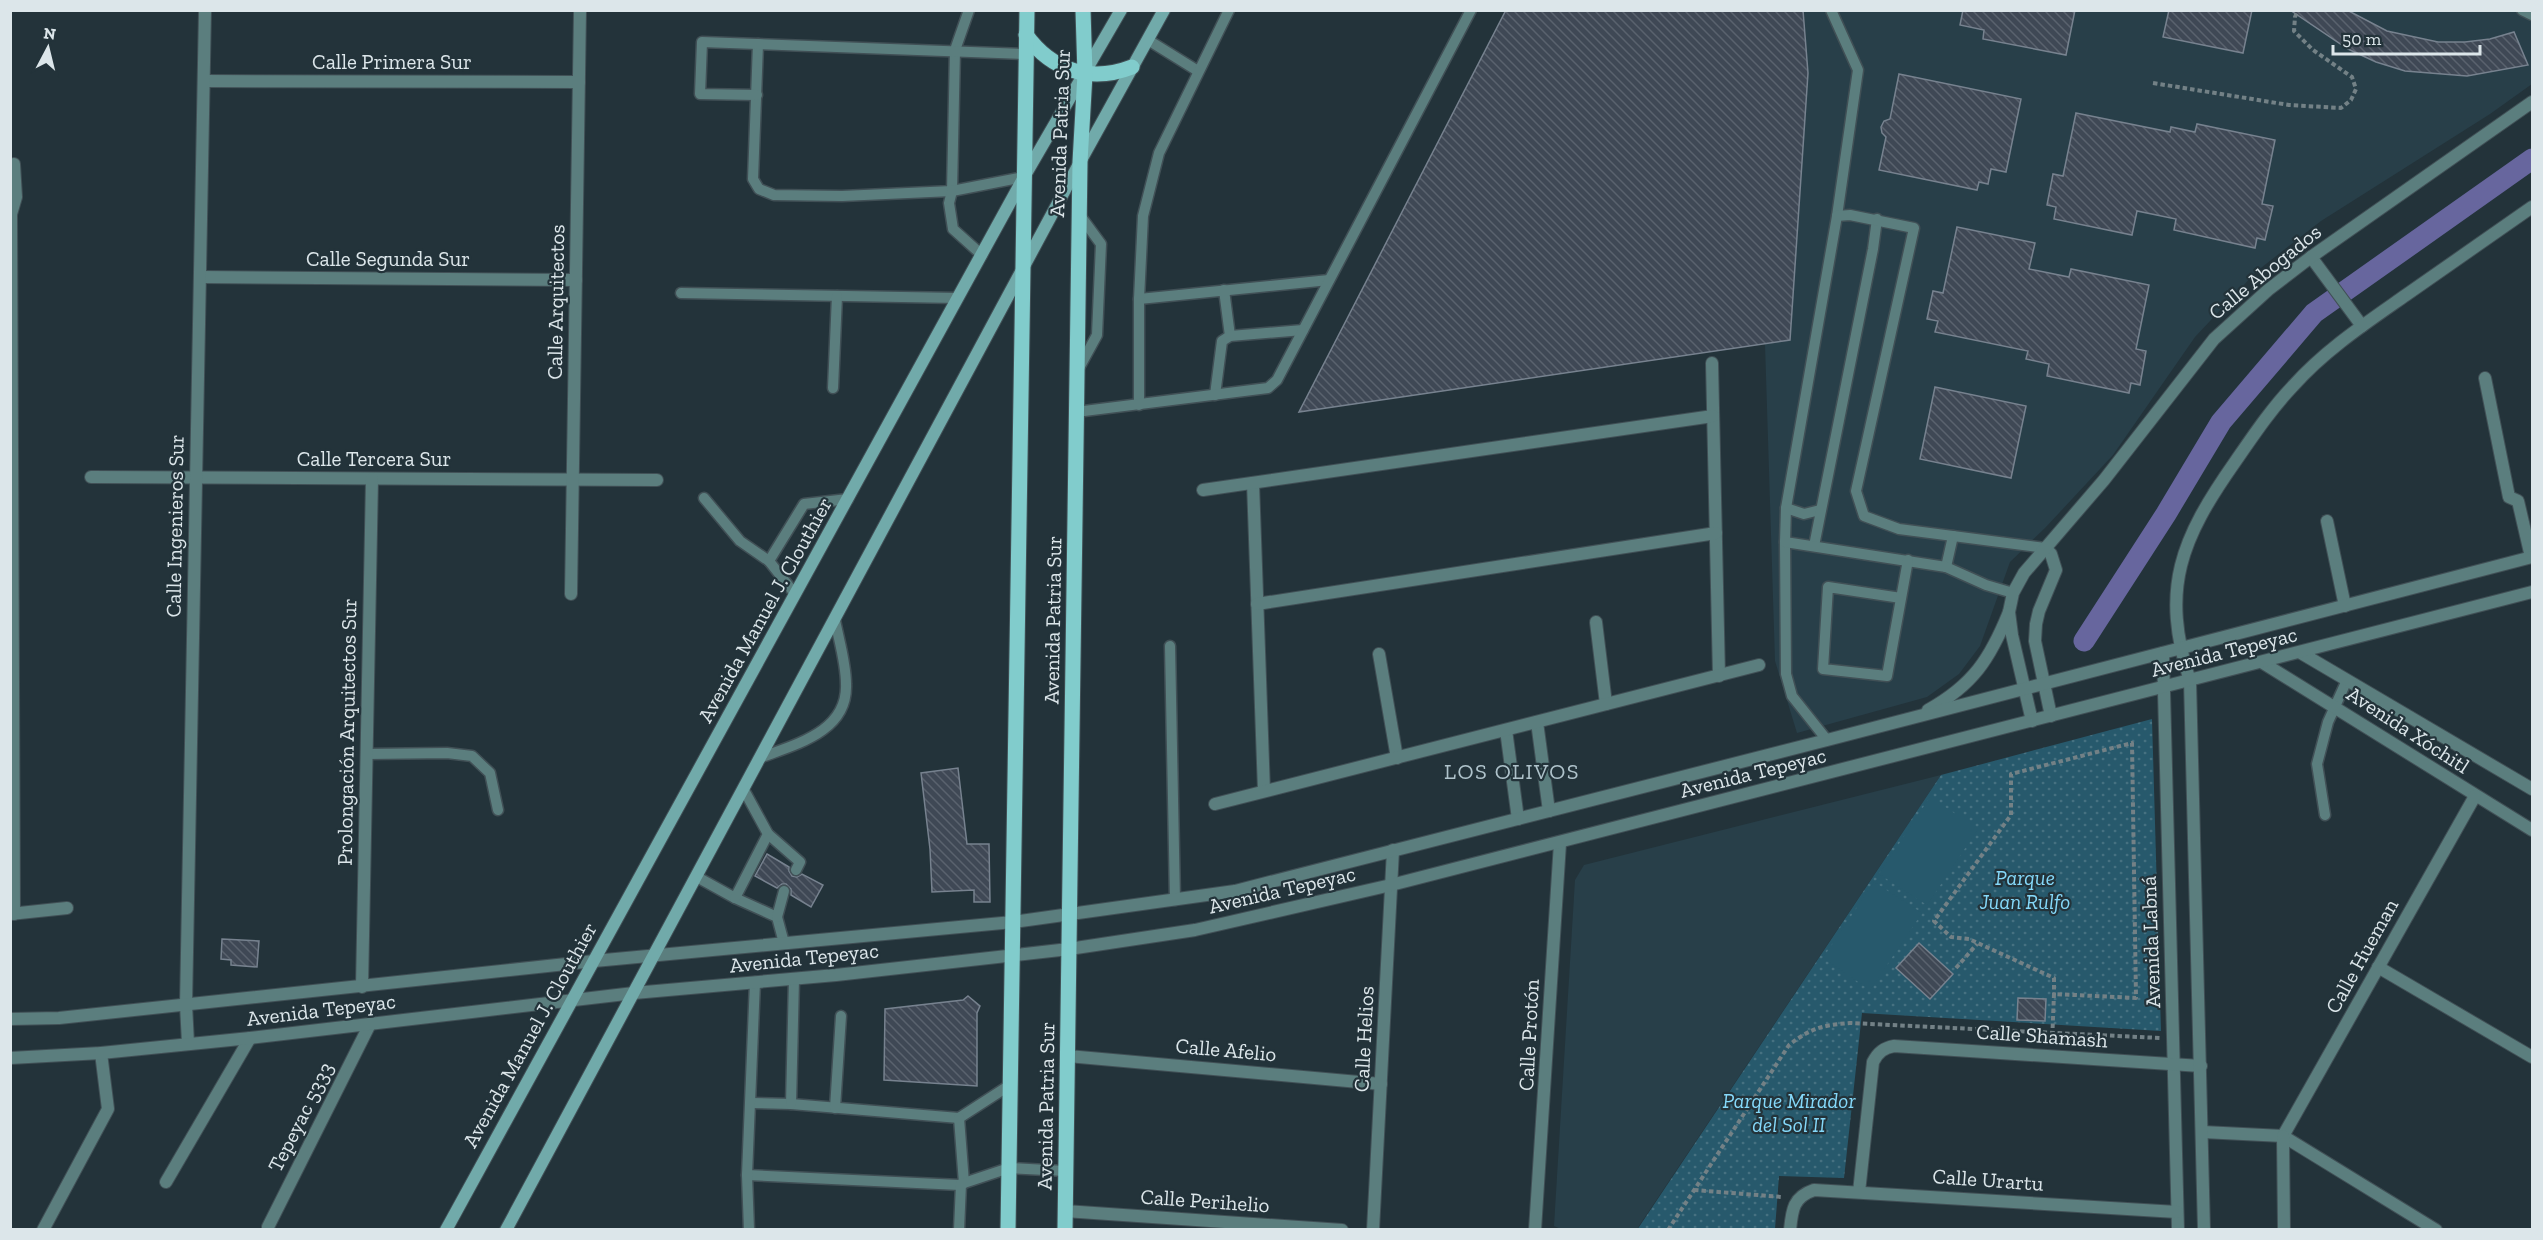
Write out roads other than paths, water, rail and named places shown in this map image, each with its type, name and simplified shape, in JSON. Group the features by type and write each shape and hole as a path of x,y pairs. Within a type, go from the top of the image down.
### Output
{"main road":[{"name":"Avenida Patria Sur","path":"1008,1230 1027,10"},
{"name":"Avenida Patria Sur","path":"1065,1230 1079,214 1085,74 1083,10"},
{"name":"Avenida Manuel J. Clouthier","path":"446,1230 1024,177 1120,10"},
{"path":"506,1230 1164,10"},
{"path":"1026,35 1040,52 1056,65 1085,74 1108,75 1132,67"}],"street":[{"name":"Calle Ingenieros Sur","path":"188,1043 186,1005 205,10"},
{"name":"Calle Arquitectos","path":"571,594 580,10"},
{"name":"Calle Primera Sur","path":"204,81 579,82"},
{"name":"Calle Abogados","path":"2032,721 2009,612 2013,593 2024,573 2104,480 2214,339 2268,290 2311,257 2532,102"},
{"path":"14,164 16,197 11,214 12,914 68,908"},
{"path":"2204,1230 2190,681 2179,649 2176,612 2177,584 2181,563 2190,536 2209,499 2261,426 2293,386 2362,326 2532,207"},
{"path":"2311,257 2362,326"},
{"name":"Calle Segunda Sur","path":"200,277 576,280"},
{"path":"1712,363 1719,676"},
{"path":"2485,378 2509,497 2518,501 2532,557"},
{"path":"1203,490 1713,416"},
{"name":"Calle Tercera Sur","path":"91,477 657,480"},
{"name":"Prolongación Arquitectos Sur","path":"362,987 372,479"},
{"path":"1252,483 1264,791"},
{"path":"2327,521 2345,606"},
{"path":"1257,604 1716,533"},
{"path":"2045,548 2051,555 2056,570 2039,611 2035,641 2051,716"},
{"name":"Avenida Tepeyac","path":"10,1019 59,1018 594,961 1013,922 1234,891 2062,680 2532,557"},
{"name":"Avenida Tepeyac","path":"10,1058 101,1053 250,1038 634,993 794,979 1069,950 1196,930 1560,843 2532,592"},
{"path":"1914,718 1952,696 1967,682 1983,664 1998,640 2009,612"},
{"path":"1596,622 1606,704"},
{"name":"Avenida Labná","path":"2163,653 2178,1230"},
{"name":"Avenida Xóchitl","path":"2301,653 2532,789"},
{"path":"1379,654 1397,758"},
{"name":"Avenida Xóchitl","path":"2263,663 2532,830"},
{"path":"1215,804 1759,665"},
{"path":"1537,722 1549,810"},
{"path":"1506,730 1518,819"},
{"name":"Calle Hueman","path":"2283,1136 2475,796"},
{"name":"Calle Protón","path":"1535,1230 1560,843"},
{"name":"Calle Helios","path":"1373,1230 1393,850"},
{"path":"2378,967 2532,1057"},
{"name":"Tepeyac 5333","path":"268,1227 370,1024"},
{"path":"166,1182 250,1038"},
{"name":"Calle Shamash","path":"1859,1192 1873,1062 1881,1051 1894,1046 2201,1065"},
{"path":"44,1230 108,1109 101,1053"},
{"name":"Calle Afelio","path":"1068,1056 1381,1084"},
{"path":"2202,1132 2283,1136 2436,1230"},
{"path":"2283,1136 2284,1230"},
{"name":"Calle Urartu","path":"1790,1230 1792,1210 1798,1198 1814,1190 2177,1212"},
{"name":"Calle Perihelio","path":"1065,1211 1342,1230"}],"lane":[{"path":"969,10 955,50 952,190 949,203 953,229 982,255"},
{"path":"1139,405 1143,216 1159,153 1229,10"},
{"path":"1076,412 1268,388 1277,380 1471,10"},
{"path":"1827,740 1792,696 1786,674 1785,542 1786,508 1837,216 1858,70 1831,10"},
{"path":"2522,10 2532,15"},
{"path":"1148,40 1198,71"},
{"path":"757,95 700,94 702,42 1026,54"},
{"path":"758,44 753,179 759,189 774,195 842,196 952,190 1024,177"},
{"path":"1077,371 1097,335 1101,244 1079,214"},
{"path":"1837,216 1850,214 1914,228 1856,490 1864,516 1899,529 2045,548"},
{"path":"1814,546 1877,219"},
{"path":"1140,299 1329,280"},
{"path":"1224,290 1230,336"},
{"path":"681,293 958,298"},
{"path":"833,388 837,296"},
{"path":"1215,395 1222,341 1230,336 1303,330"},
{"path":"704,498 740,541 768,561 795,594"},
{"path":"768,561 804,504 848,499"},
{"path":"1786,508 1804,514 1820,510"},
{"path":"1946,567 1953,536"},
{"path":"1785,542 1946,567 1986,585 2013,593"},
{"path":"1901,598 1828,587 1823,669 1887,676 1908,560"},
{"path":"762,757 806,741 831,725 842,708 847,685 835,620"},
{"path":"1170,646 1175,900"},
{"path":"2325,815 2317,764 2335,706 2347,681"},
{"path":"366,754 447,753 472,756 490,773 498,810"},
{"path":"744,790 768,834 800,862 796,870"},
{"path":"735,898 768,834"},
{"path":"697,877 777,917"},
{"path":"784,891 777,917 784,943"},
{"path":"791,1104 794,979"},
{"path":"749,1230 747,1175 755,982"},
{"path":"835,1108 841,1016"},
{"path":"751,1103 791,1104 959,1118 1010,1085"},
{"path":"959,1118 962,1184 959,1230"},
{"path":"747,1175 962,1184 1009,1168 1065,1171"}],"waterway":[{"path":"2084,641 2166,514 2221,422 2314,313 2532,159"}],"district":[{"name":"LOS OLIVOS","path":"1512,771"}],"park label":[{"name":"Parque Juan Rulfo","path":"2025,890"},
{"name":"Parque Mirador del Sol II","path":"1789,1113"}]}
